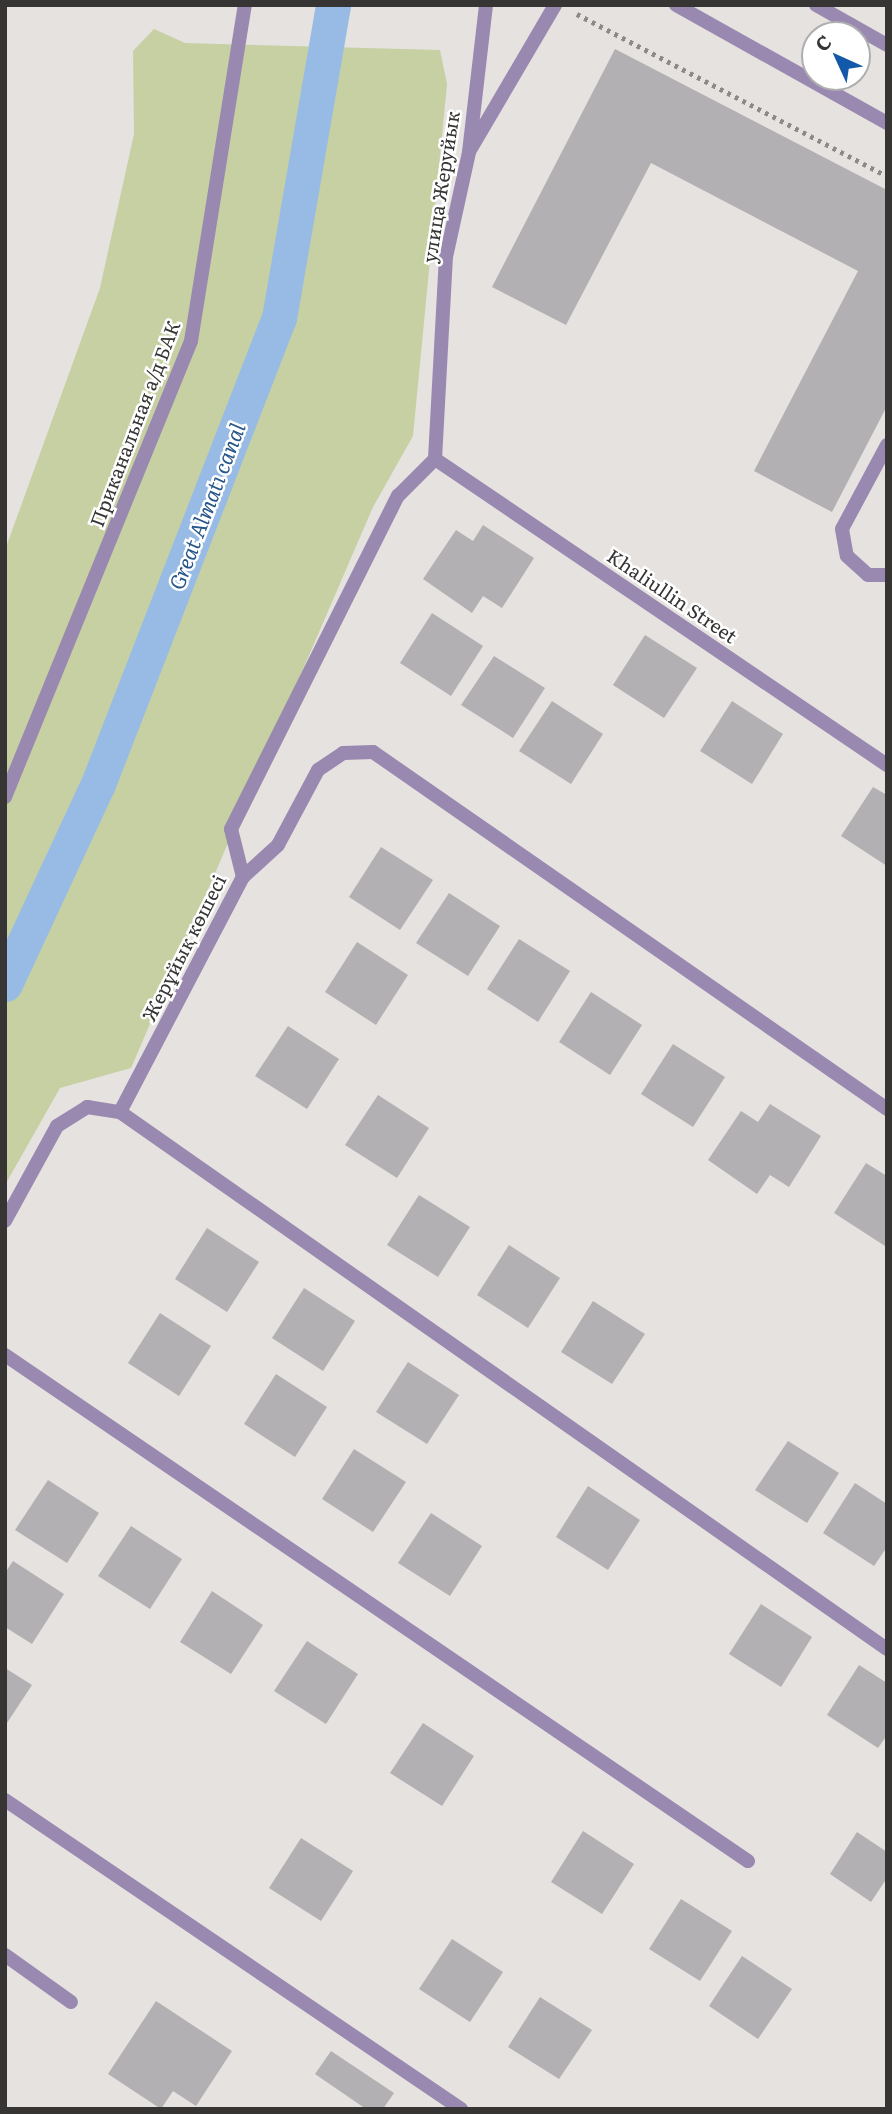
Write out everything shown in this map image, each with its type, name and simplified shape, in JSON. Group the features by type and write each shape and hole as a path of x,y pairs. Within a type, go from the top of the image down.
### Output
{"street":[{"name":"Приканальная а/д БАК","path":"5,797 191,341 245,5"},
{"name":"улица Жеруйык","path":"435,459 446,257 469,152 486,5"},
{"path":"469,152 555,5"},
{"path":"676,5 887,123"},
{"path":"816,5 887,45"},
{"path":"887,444 842,529 847,556 868,575 887,575"},
{"name":"Khaliullin Street","path":"435,459 887,765"},
{"name":"Жерұйық көшесі","path":"120,1112 243,877 232,829 398,496 435,459"},
{"path":"243,877 278,845 318,770 343,753 373,752 887,1109"},
{"path":"5,1222 57,1126 87,1107 120,1112 887,1649"},
{"path":"5,1355 748,1861"},
{"path":"5,1800 461,2109"},
{"path":"5,1955 71,2002"}],"path":[{"path":"573,12 887,176"}],"green space":[{"path":"154,29 185,43 440,50 447,84 413,436 373,507 131,1068 60,1088 5,1185 5,550 100,288 134,134 133,51"}],"building":[{"path":"615,49 887,190 887,406 832,512 754,471 858,271 651,163 566,325 492,287"},
{"path":"483,525 534,558 502,608 483,596 472,613 423,579 456,530 473,541"},
{"path":"432,613 483,646 451,696 400,663"},
{"path":"645,635 697,668 664,718 613,685"},
{"path":"494,656 545,688 513,738 461,705"},
{"path":"552,701 603,734 571,784 519,751"},
{"path":"732,701 783,734 752,784 700,751"},
{"path":"873,787 887,795 887,866 841,836"},
{"path":"381,847 433,880 400,930 349,897"},
{"path":"449,893 500,926 468,976 416,943"},
{"path":"519,939 570,971 538,1022 487,989"},
{"path":"357,942 408,975 376,1025 325,992"},
{"path":"591,992 642,1025 610,1075 559,1042"},
{"path":"288,1026 339,1059 307,1109 255,1076"},
{"path":"673,1044 725,1077 693,1127 641,1094"},
{"path":"378,1095 429,1128 397,1178 345,1145"},
{"path":"770,1104 821,1136 789,1187 770,1175 757,1194 708,1160 741,1111 758,1122"},
{"path":"866,1163 887,1176 885,1246 834,1213"},
{"path":"419,1195 470,1227 438,1277 387,1245"},
{"path":"207,1228 259,1262 227,1312 175,1279"},
{"path":"509,1245 560,1278 528,1328 477,1295"},
{"path":"304,1288 355,1321 323,1371 272,1338"},
{"path":"593,1301 645,1334 612,1384 561,1352"},
{"path":"160,1313 211,1346 179,1396 128,1363"},
{"path":"408,1362 459,1395 427,1444 376,1412"},
{"path":"276,1374 327,1407 295,1457 244,1424"},
{"path":"788,1441 839,1473 807,1523 755,1490"},
{"path":"354,1449 406,1482 373,1532 322,1499"},
{"path":"48,1480 99,1513 67,1563 15,1530"},
{"path":"855,1483 887,1504 887,1547 874,1566 823,1533"},
{"path":"588,1486 640,1520 608,1570 556,1537"},
{"path":"431,1513 482,1546 450,1596 398,1563"},
{"path":"131,1526 182,1559 150,1609 98,1576"},
{"path":"13,1561 64,1594 32,1644 5,1627 5,1573"},
{"path":"212,1591 263,1625 231,1674 180,1642"},
{"path":"761,1604 812,1637 781,1687 729,1654"},
{"path":"307,1641 358,1674 326,1724 274,1691"},
{"path":"859,1665 887,1683 887,1735 878,1748 827,1715"},
{"path":"5,1668 32,1685 5,1726"},
{"path":"423,1723 474,1756 442,1806 390,1773"},
{"path":"583,1831 634,1864 602,1914 551,1882"},
{"path":"857,1832 887,1852 887,1878 871,1902 830,1874"},
{"path":"301,1838 353,1871 321,1921 269,1888"},
{"path":"681,1899 732,1931 700,1981 649,1949"},
{"path":"452,1939 503,1972 470,2022 419,1989"},
{"path":"742,1956 792,1989 758,2039 709,2006"},
{"path":"540,1997 592,2030 559,2079 508,2047"},
{"path":"156,2001 232,2051 196,2106 173,2091 161,2109 108,2074"},
{"path":"331,2051 394,2093 383,2109 366,2109 315,2074"}],"waterway":[{"name":"Great Almatı canal","path":"5,984 98,784 279,318 333,5"}]}
